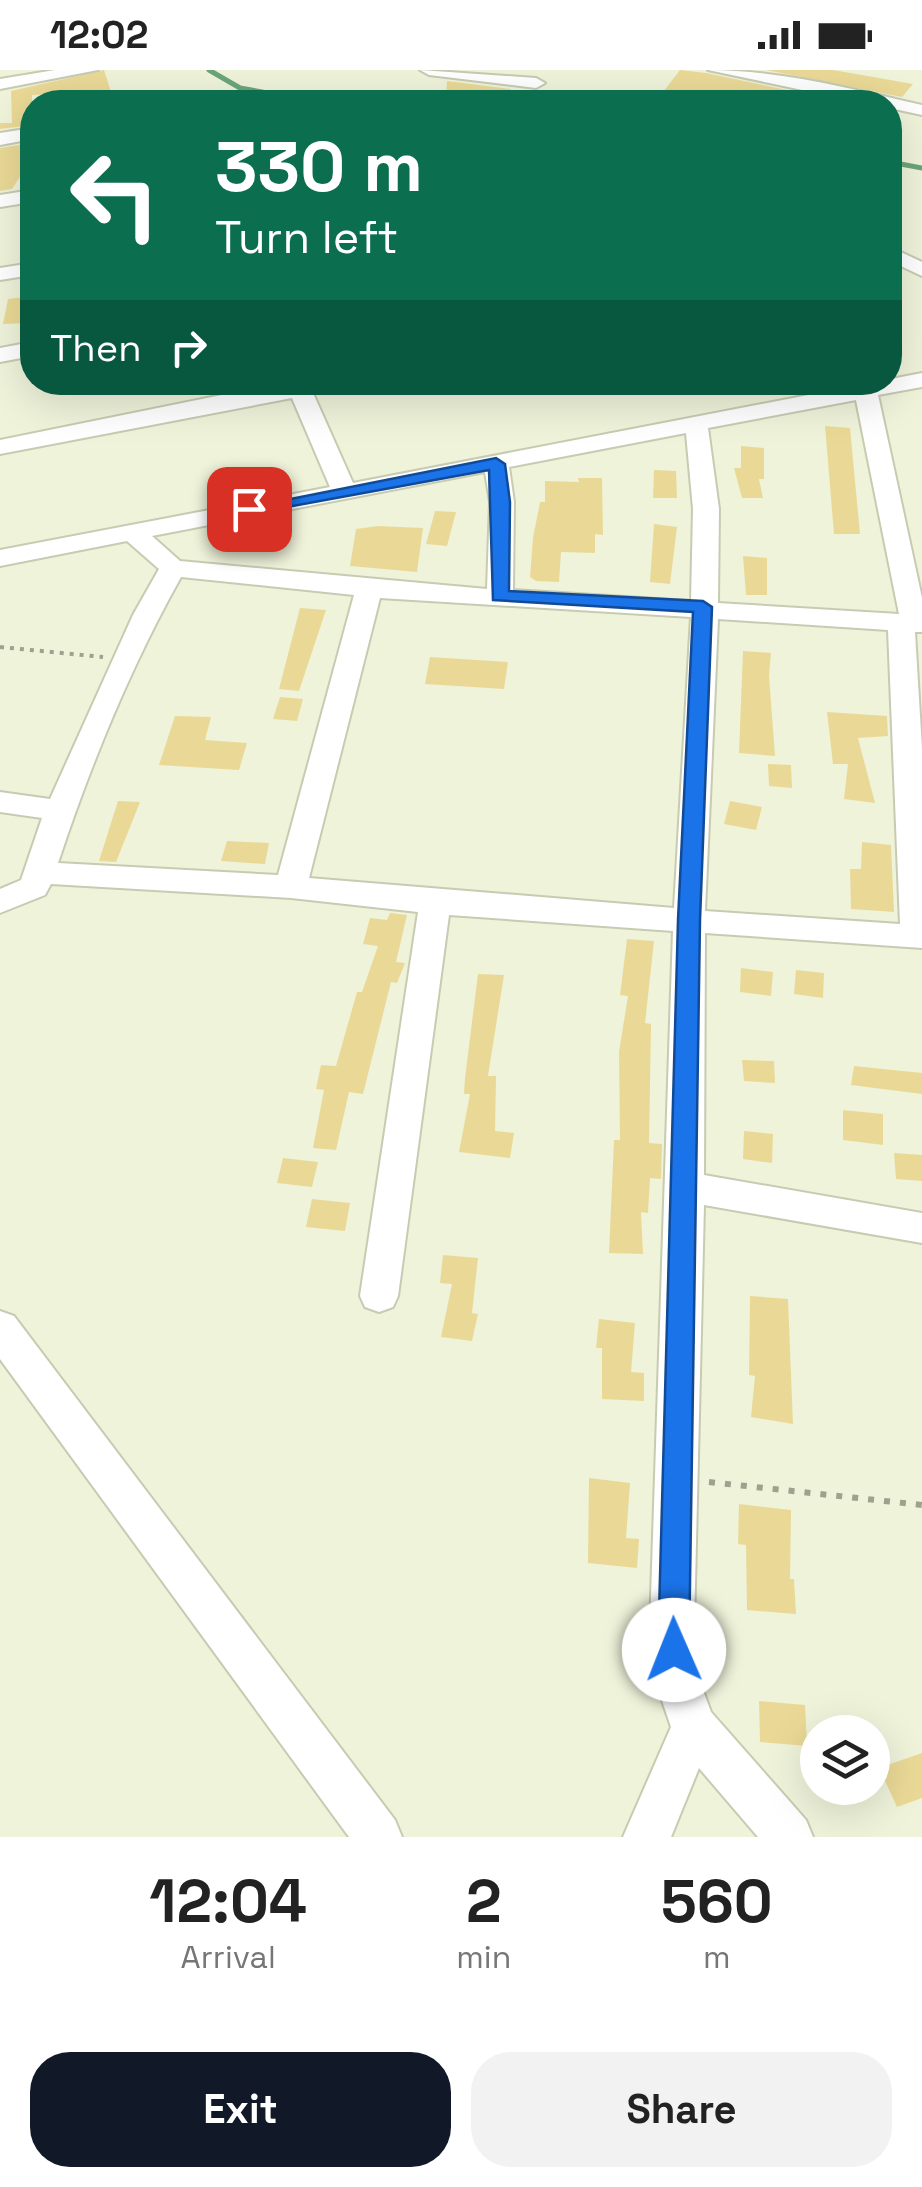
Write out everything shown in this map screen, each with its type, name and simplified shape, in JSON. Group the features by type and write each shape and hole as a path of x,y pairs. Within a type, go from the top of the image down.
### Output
{"street":[{"path":"0,84 89,70"},
{"path":"428,70 542,76"},
{"path":"717,70 820,90"},
{"path":"0,447 253,395"},
{"path":"301,395 344,491"},
{"path":"0,558 846,395"},
{"path":"40,872 292,886 434,902 920,936 912,624 867,395"},
{"path":"695,425 701,442 706,509 689,920 686,1187 672,1627 676,1674 694,1727 789,1837"},
{"path":"496,464 502,502 500,596"},
{"path":"131,532 173,568 369,589 703,607 912,624"},
{"path":"0,902 34,887 60,810 126,659 173,568"},
{"path":"292,886 345,668 369,589"},
{"path":"0,802 60,810"},
{"path":"379,1296 434,902"},
{"path":"686,1187 922,1228"},
{"path":"0,1328 378,1837"},
{"path":"647,1837 694,1727"}],"path":[{"path":"0,647 126,659"},
{"path":"676,1479 922,1505"}],"building":[{"path":"104,70 110,90 20,90 20,126 0,129 0,123 12,123 11,91"},
{"path":"680,70 786,90 665,90"},
{"path":"766,70 833,70 913,84 902,97 902,90 867,90"},
{"path":"447,81 511,89 510,90 446,90"},
{"path":"20,145 20,177 12,189 0,191 0,148"},
{"path":"20,298 20,323 3,324 8,299"},
{"path":"825,426 850,428 860,534 834,534"},
{"path":"741,446 764,448 764,479 759,479 763,498 742,498 734,468 741,468"},
{"path":"654,470 676,471 677,498 653,498"},
{"path":"578,478 602,478 603,535 595,534 595,553 561,552 559,582 536,581 530,577 533,538 540,502 545,502 545,481 579,482"},
{"path":"435,511 456,512 447,546 426,544"},
{"path":"654,524 677,527 670,584 650,582"},
{"path":"423,528 417,572 350,566 356,529"},
{"path":"743,556 767,558 767,595 746,595"},
{"path":"300,608 326,610 299,691 279,689"},
{"path":"743,651 771,653 775,756 739,753"},
{"path":"430,657 508,662 504,689 425,684"},
{"path":"280,697 303,699 297,721 273,719"},
{"path":"827,712 887,716 888,736 858,738 875,803 844,799 848,764 833,764"},
{"path":"175,716 211,717 205,740 247,743 239,770 159,765"},
{"path":"768,764 791,765 792,788 769,786"},
{"path":"118,801 140,802 116,862 99,861"},
{"path":"730,801 762,807 756,830 724,824"},
{"path":"227,841 269,843 265,864 221,861"},
{"path":"862,842 891,845 894,912 851,909 850,869 861,869"},
{"path":"390,913 407,915 396,962 405,963 397,983 391,982 363,1094 349,1092 336,1150 313,1148 324,1090 316,1089 321,1065 336,1066 357,992 362,992 378,946 363,944 370,918 387,920"},
{"path":"627,939 654,941 645,1023 651,1024 649,1143 662,1144 661,1179 650,1178 648,1213 641,1212 643,1254 609,1253 614,1140 620,1140 619,1052 628,996 620,995"},
{"path":"741,968 773,972 771,996 740,992"},
{"path":"796,970 824,973 823,998 794,994"},
{"path":"478,974 504,975 488,1076 496,1076 495,1131 514,1133 510,1158 459,1152 470,1094 464,1094 465,1078"},
{"path":"742,1060 774,1061 775,1083 744,1081"},
{"path":"854,1066 922,1073 922,1094 851,1085"},
{"path":"843,1110 883,1114 883,1145 843,1140"},
{"path":"744,1131 773,1134 772,1163 743,1159"},
{"path":"894,1153 922,1155 922,1181 896,1179"},
{"path":"283,1158 318,1162 312,1187 277,1183"},
{"path":"312,1199 350,1203 345,1231 306,1227"},
{"path":"443,1255 478,1258 472,1313 478,1314 472,1341 441,1337 452,1284 440,1283"},
{"path":"750,1296 788,1299 793,1424 751,1417 755,1376 749,1375"},
{"path":"599,1319 635,1323 631,1372 644,1373 644,1401 602,1399 602,1348 596,1348"},
{"path":"589,1478 630,1483 626,1538 639,1539 637,1568 588,1563"},
{"path":"739,1504 791,1510 790,1579 794,1579 796,1614 747,1610 746,1545 738,1544"},
{"path":"759,1701 805,1705 805,1715 800,1715 800,1745 760,1742"},
{"path":"922,1753 922,1798 897,1807 890,1792 890,1764"}],"waterway":[{"path":"209,70 251,90"},
{"path":"902,164 922,168"}],"route":[{"path":"249,509 496,464 502,502 498,543 500,596 703,607 704,656 689,920 674,1650"}]}
